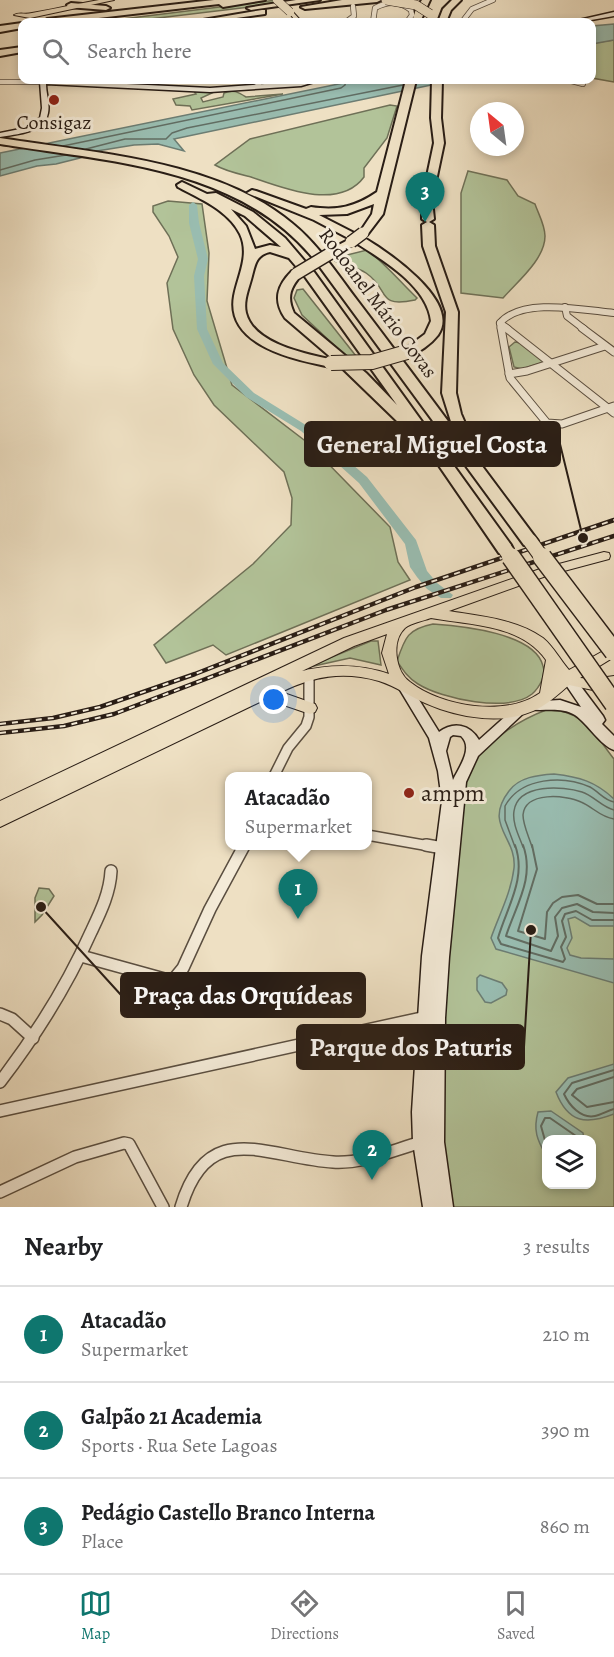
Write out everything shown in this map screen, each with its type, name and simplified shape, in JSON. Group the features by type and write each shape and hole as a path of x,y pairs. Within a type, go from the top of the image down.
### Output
{"highway":[{"path":"92,7 107,0"},
{"path":"74,5 92,7 202,0"},
{"path":"111,18 234,0"},
{"path":"81,18 234,0"},
{"path":"116,18 261,0"},
{"path":"185,17 316,0"},
{"path":"225,18 361,0"},
{"path":"339,3 377,0"},
{"path":"386,0 414,4 426,9 432,16"},
{"path":"417,18 426,0"},
{"path":"444,18 447,9 457,0"},
{"path":"0,31 18,29"},
{"path":"0,53 18,51"},
{"path":"410,84 375,218 363,233 351,242 296,274 287,283 282,293 283,304 289,315 375,388 456,477"},
{"path":"437,84 439,143 427,200 429,246 452,316 449,393 454,414 478,469"},
{"name":"Rodoanel Mário Covas","path":"0,141 160,168 216,186 250,201 283,220 303,238 614,651"},
{"name":"Rodoanel Mário Covas","path":"0,151 136,174 180,176 249,214 281,240 456,477 614,704"},
{"path":"180,176 291,206 322,212 342,212 361,207 380,195"},
{"path":"180,176 234,218 246,237 250,261"},
{"path":"291,206 339,227 397,266 436,307 438,319 434,331 423,342 407,352 372,362 332,363 284,351 268,344 249,329 242,318 239,307 250,261 256,252 267,248 275,248 294,255"},
{"path":"303,238 305,231 316,225 339,227"}],"main road":[{"path":"7,18 30,16 74,5 107,0"},
{"path":"277,0 293,17"},
{"path":"594,18 614,14"},
{"path":"0,135 27,129 43,120 45,113 43,84"},
{"path":"152,84 240,89 288,84"},
{"path":"240,89 259,84 267,87"},
{"path":"0,808 349,642 545,572 604,556"},
{"path":"428,613 524,633 537,642 568,679 614,744"},
{"path":"404,621 391,637 388,648 393,669 425,719 440,752 448,801 430,956 426,1017 422,1142 432,1207"},
{"path":"473,753 527,707 614,651"},
{"path":"547,696 553,660"},
{"path":"0,820 262,693 309,674 356,672 377,675 403,685 426,698 453,707 496,712 547,704 570,706 592,721 614,744"},
{"path":"568,679 586,686 614,681"},
{"path":"262,693 310,708"},
{"path":"440,752 444,734 454,729 462,729 468,733 475,747 459,782 441,957 434,1123 444,1207"}],"street":[{"path":"463,18 470,9 480,3 493,0"},
{"path":"373,18 374,11 378,6 392,2 406,5 412,12 409,18"},
{"path":"351,18 354,16 353,6"},
{"path":"0,82 18,82"},
{"path":"500,323 506,316 540,306 614,313"},
{"path":"564,307 567,316 614,352"},
{"path":"500,323 611,407 614,413"},
{"path":"500,323 509,374 519,390 549,424 562,424 611,407"},
{"path":"504,344 514,341 526,342"},
{"path":"509,374 605,345"},
{"path":"276,772 288,748 306,726 310,708 309,674"},
{"path":"372,836 443,848"},
{"path":"81,956 168,980 174,979 183,968 210,909 242,850"},
{"path":"0,1082 33,1038 81,956 101,909 111,871"},
{"path":"0,1014 12,1020 33,1038"},
{"path":"0,1111 426,1017"},
{"path":"181,1207 193,1176 205,1163 223,1151 239,1148 273,1150 332,1162 354,1161 422,1142"},
{"path":"0,1192 75,1157 115,1144 129,1144 163,1207"}],"green space":[{"path":"277,0 307,0 158,18 131,18"},
{"path":"614,40 614,82 596,79 596,42"},
{"path":"194,91 214,92 201,98 203,102 223,97 224,93 230,91 238,92 246,97 283,94 192,110 190,106 176,105 173,99 196,94"},
{"path":"390,105 397,106 387,138 364,168 364,177 353,187 340,193 326,195 294,191 215,165 250,139"},
{"path":"468,171 507,180 518,196 535,204 544,228 544,245 541,253 530,269 503,298 461,293 461,193"},
{"path":"168,201 202,204 209,253 207,301 232,385 308,443 390,527 398,562 410,580 226,655 213,645 166,663 154,645 253,564 291,525 292,498 284,472 214,405 194,375 173,329 167,283 178,257 169,236 153,212 153,206"},
{"path":"367,250 417,298 415,300 394,302 385,296 374,279 366,273 335,261 335,258"},
{"path":"303,289 356,356 349,359 302,315 294,298 297,290"},
{"path":"515,342 521,343 544,362 522,369 514,367 509,347"},
{"path":"433,624 496,633 527,646 537,655 543,666 544,673 540,684 532,694 521,700 492,703 458,699 418,684 397,661 409,635"},
{"path":"371,641 378,641 381,665 350,658 305,668"},
{"path":"546,710 569,713 593,731 614,759 614,1207 451,1207 443,1169 436,1065 463,775 499,736"},
{"path":"39,888 49,889 54,896 35,922 35,898"}],"water":[{"path":"614,24 614,40 596,43 596,26"},
{"path":"338,84 436,84 174,139 184,151 158,144 134,145 97,151 80,158 0,176 0,153"},
{"path":"554,774 586,781 614,799 614,926 590,926 575,917 568,919 572,938 567,948 570,955 581,958 614,959 614,983 496,949 491,938 508,895 514,868 514,857 500,822 499,813 502,803 513,786 523,780"},
{"path":"480,975 502,983 507,990 506,995 491,1003 485,1002 477,990 477,978"},
{"path":"614,1064 614,1114 587,1120 579,1119 566,1110 556,1092 568,1078"},
{"path":"551,1111 583,1135 542,1135 542,1148 536,1130 538,1112"}],"waterway":[{"path":"193,205 194,223 203,259 199,276 202,329 218,364 250,395 305,429 363,480 411,543 417,567 422,574 432,586 446,595"}],"railway":[{"path":"0,724 53,718 100,707 195,674 416,587 614,520"},
{"path":"0,733 64,726 114,714 386,610 614,536"}],"place":[{"name":"Consigaz","path":"54,100"},
{"name":"Pedágio Castello Branco Interna","path":"425,222"},
{"name":"General Miguel Costa","path":"583,538"},
{"name":"ampm","path":"409,793"},
{"name":"Praça das Orquídeas","path":"41,907"},
{"name":"Atacadão","path":"298,919"},
{"name":"Parque dos Paturis","path":"531,930"},
{"name":"Galpão 21 Academia","path":"372,1180"}]}
